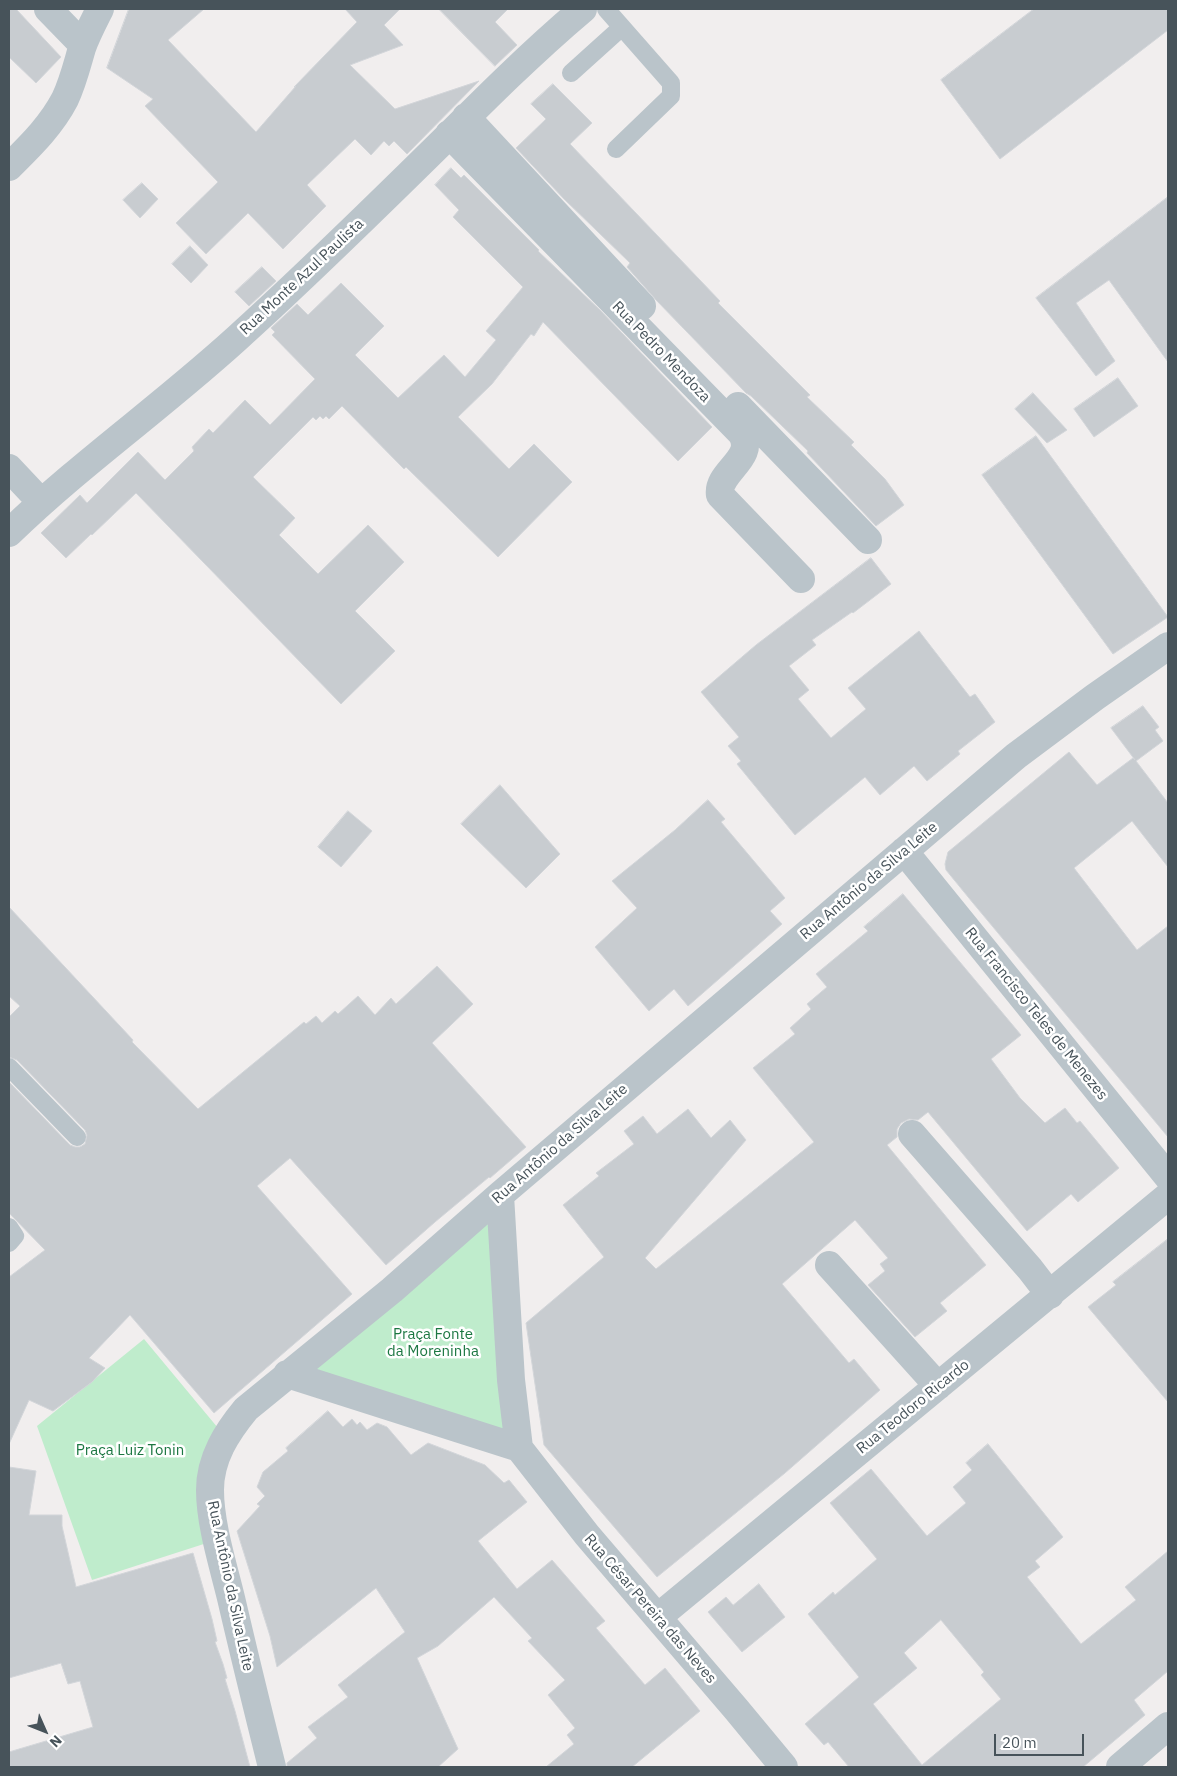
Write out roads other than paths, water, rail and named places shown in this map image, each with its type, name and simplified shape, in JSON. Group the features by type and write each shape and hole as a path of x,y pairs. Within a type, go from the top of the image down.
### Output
{"street":[{"path":"48,9 83,45"},
{"path":"9,167 41,134 65,99 73,80 83,45 100,9"},
{"name":"Rua Monte Azul Paulista","path":"9,533 41,502 207,366 326,256 549,38 583,9"},
{"name":"Rua Pedro Mendoza","path":"458,126 664,330 868,540"},
{"name":"Rua Pedro Mendoza","path":"458,126 741,433 745,439 745,452 720,485 720,495 801,579"},
{"path":"9,468 41,502"},
{"name":"Rua Antônio da Silva Leite","path":"272,1767 221,1558 212,1512 210,1489 213,1467 220,1446 246,1409 392,1290 500,1195 1016,756 1094,697 1168,646"},
{"name":"Rua Francisco Teles de Menezes","path":"904,851 1168,1177"},
{"path":"912,1134 1030,1269 1050,1295"},
{"path":"287,1374 519,1448 511,1380 500,1195"},
{"name":"Rua Teodoro Ricardo","path":"658,1617 1168,1196"},
{"path":"829,1265 938,1386"},
{"name":"Rua César Pereira das Neves","path":"519,1448 587,1535 784,1767"},
{"path":"1120,1767 1168,1726"}],"lane":[{"path":"606,9 671,83 672,96 616,149"},
{"path":"571,73 622,27"},
{"path":"9,1067 77,1137"},
{"path":"9,1227 16,1236 9,1243"}],"park label":[{"name":"Praça Fonte da Moreninha","path":"433,1344"},
{"name":"Praça Luiz Tonin","path":"130,1451"}]}
